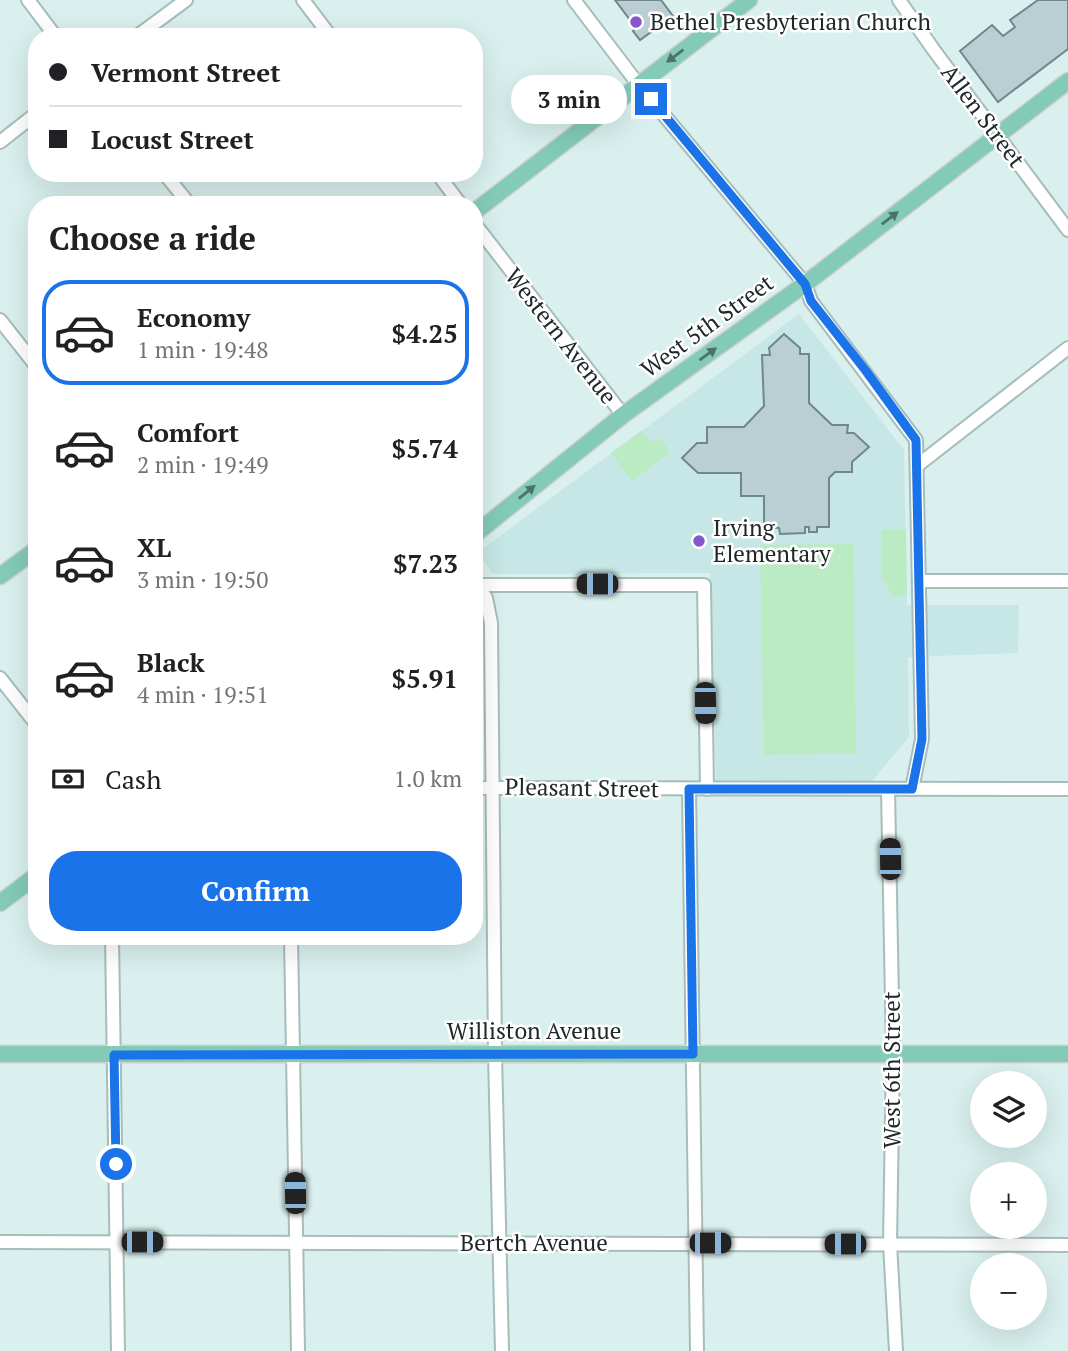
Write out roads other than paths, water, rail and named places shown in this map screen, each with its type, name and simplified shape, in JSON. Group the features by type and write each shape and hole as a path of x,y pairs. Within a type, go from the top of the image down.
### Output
{"main road":[{"path":"483,205 749,0"},
{"name":"West 5th Street","path":"483,528 623,415 805,284 1068,81"},
{"path":"0,576 28,556"},
{"path":"0,903 28,882"},
{"name":"Williston Avenue","path":"0,1054 1068,1055"}],"street":[{"path":"28,0 48,28"},
{"path":"148,28 186,0"},
{"path":"303,0 324,28"},
{"path":"574,0 638,84 805,284 811,301 916,440 922,739 912,789"},
{"name":"Allen Street","path":"899,0 1068,230"},
{"path":"0,142 28,120"},
{"path":"171,182 183,196"},
{"name":"Western Avenue","path":"483,235 623,415"},
{"path":"0,320 28,356"},
{"path":"918,465 1068,348"},
{"path":"919,582 1068,581"},
{"path":"483,583 704,584 707,789"},
{"path":"483,594 491,623 495,1054 502,1351"},
{"path":"0,678 28,714"},
{"name":"Pleasant Street","path":"483,788 1068,789"},
{"path":"689,789 697,1351"},
{"name":"West 6th Street","path":"888,789 893,1053 890,1244 896,1351"},
{"path":"112,945 118,1351"},
{"path":"291,945 298,1351"},
{"name":"Bertch Avenue","path":"0,1242 1068,1245"}],"place":[{"name":"Bethel Presbyterian Church","path":"636,22"},
{"name":"Irving Elementary","path":"699,541"}]}
